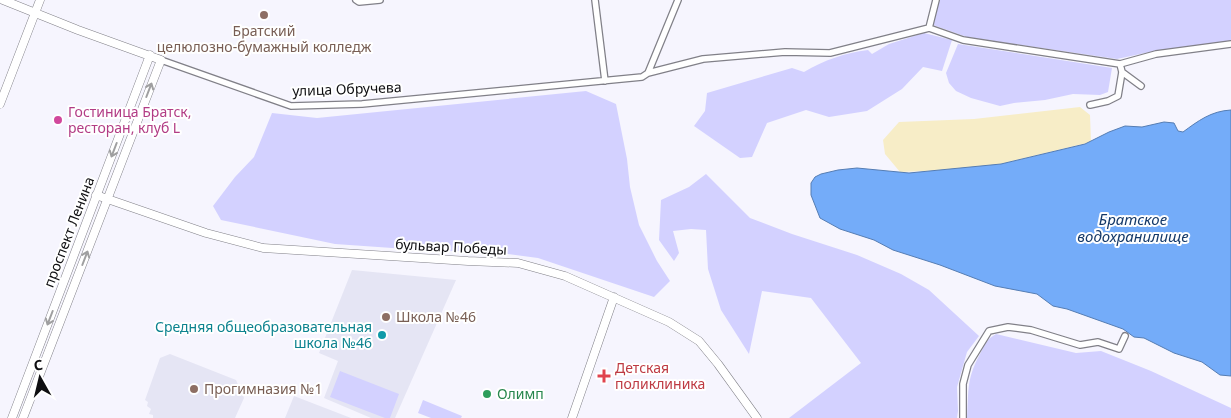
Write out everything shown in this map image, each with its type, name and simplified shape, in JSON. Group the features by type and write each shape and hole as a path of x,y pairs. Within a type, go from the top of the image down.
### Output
{"street":[{"name":"улица Обручева","path":"3,0 161,60 291,106 362,104 642,77 648,73 703,59 785,52 830,53 929,28"},
{"path":"0,104 40,0"},
{"path":"356,0 360,2 380,0"},
{"path":"595,0 606,81"},
{"path":"648,73 678,0"},
{"path":"936,0 929,28 963,40 1120,64 1156,54 1231,44"},
{"name":"проспект Ленина","path":"12,418 150,55"},
{"name":"проспект Ленина","path":"23,418 161,60"},
{"path":"1090,105 1108,102 1118,96 1122,72 1120,64"},
{"path":"1122,72 1141,86"},
{"name":"бульвар Победы","path":"96,195 206,233 263,248 468,262 518,263 565,276 669,322 698,341 718,364 757,418"},
{"path":"572,418 614,297"},
{"path":"963,418 964,384 968,365 989,331 1008,327 1031,330 1080,344 1098,342 1119,349 1125,336"}],"shaded area":[{"path":"939,0 1231,0 1231,41 1154,51 1117,59 967,37 933,25"},
{"path":"924,33 952,40 942,71 923,67 902,89 867,111 829,117 806,110 767,123 752,157 740,158 694,126 705,111 707,93 792,68 804,72 827,61 851,53 868,50 872,54 889,44"},
{"path":"958,44 1112,68 1108,92 1100,95 1073,94 1000,106 971,98 956,91 949,83 946,73"},
{"path":"586,91 616,104 627,159 630,187 639,225 657,261 670,281 654,297 538,258 493,252 421,250 335,244 221,220 213,206 235,177 254,157 272,113 317,118"},
{"path":"706,174 750,218 857,255 901,274 929,290 979,336 967,352 957,387 957,418 789,418 861,363 811,298 762,291 749,354 721,310 708,269 706,230 673,231 679,253 674,261 659,240 661,200 689,187"},
{"name":"Школа №46","path":"352,270 456,280 395,418 371,418 324,398 338,361 319,353"},
{"path":"996,334 1076,353 1101,351 1151,371 1231,408 1231,418 967,418 969,385 976,361 985,344"},
{"name":"Прогимназия №1","path":"170,354 236,380 244,398 235,418 153,418 153,415 149,414 151,409 147,406 148,402 145,400 160,358"},
{"path":"340,371 399,394 390,418 385,418 330,397"},
{"path":"294,396 351,418 285,418"},
{"path":"423,400 462,416 461,418 431,418 418,413"}],"sand":[{"path":"1080,107 1090,115 1091,142 1001,164 948,170 900,172 885,154 883,140 899,122 974,119"}],"water":[{"name":"Братское водохранилище","path":"1231,110 1231,376 1220,375 1202,362 1174,353 1144,338 1134,337 1123,329 1067,309 1053,306 1037,294 995,286 840,229 820,218 811,195 811,183 815,177 838,170 857,168 909,173 1001,164 1085,144 1125,126 1142,127 1164,122 1174,123 1178,131 1183,132 1211,114"}],"place":[{"name":"Братский целюлозно-бумажный колледж","path":"264,15"},
{"name":"Гостиница Братск, ресторан, клуб L","path":"58,120"},
{"name":"Школа №46","path":"386,317"},
{"name":"Средняя общеобразовательная школа №46","path":"382,335"},
{"name":"Детская поликлиника","path":"604,376"},
{"name":"Прогимназия №1","path":"194,389"},
{"name":"Олимп","path":"487,394"}]}
